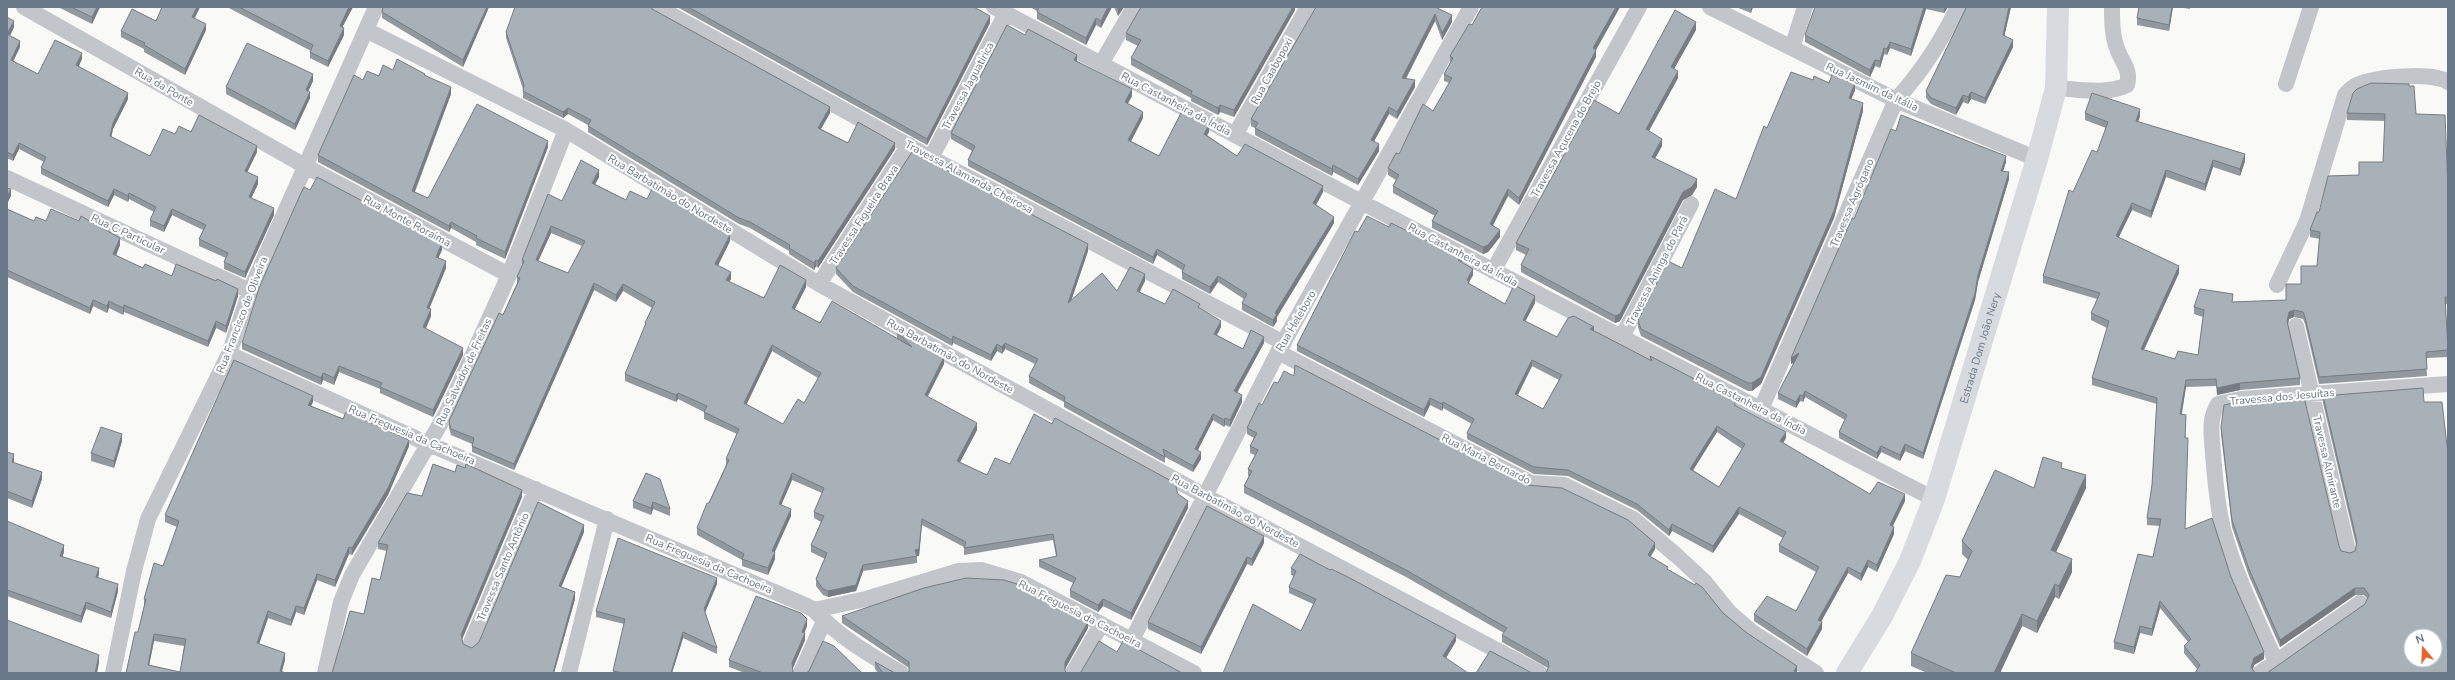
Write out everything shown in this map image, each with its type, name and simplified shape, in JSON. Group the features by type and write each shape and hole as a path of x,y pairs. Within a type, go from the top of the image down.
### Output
{"main road":[{"name":"Estrada Dom João Nery","path":"1847,673 1882,616 1907,568 1934,499 2037,159 2056,88 2058,7"}],"street":[{"name":"Rua da Ponte","path":"24,7 305,166"},
{"name":"Rua Francisco de Oliveira","path":"113,673 134,571 148,519 229,354 250,291 376,7"},
{"name":"Travessa Alamanda Cheirosa","path":"657,7 1281,348"},
{"path":"1101,64 1134,7"},
{"name":"Rua Caabopoxi","path":"1236,135 1308,7"},
{"name":"Rua Heleboro","path":"1132,640 1281,348 1471,7"},
{"name":"Travessa Açucena do Brejo","path":"1493,271 1639,7"},
{"name":"Rua Jasmim da Itália","path":"1710,7 1896,100 2037,159"},
{"path":"1792,48 1805,7"},
{"name":"Travessa Agrógano","path":"1761,409 1852,204 1896,100 1922,72 1939,44 1958,7"},
{"path":"2056,88 2107,90 2119,89 2127,86 2129,78 2127,67 2118,51 2112,24 2112,7"},
{"path":"2286,84 2311,7"},
{"name":"Rua Castanheira da Índia","path":"1000,10 1363,203 1934,499"},
{"name":"Travessa Jaguatirica","path":"931,158 1000,10"},
{"name":"Rua Barbatimão do Nordeste","path":"366,30 566,130 819,284 1205,496 1540,673"},
{"path":"2277,285 2307,221 2345,95 2355,85 2370,80 2430,76 2448,82"},
{"name":"Rua Salvador de Freitas","path":"325,673 341,602 352,575 446,414 508,275 566,130"},
{"name":"Travessa Figueira Brava","path":"819,284 909,146"},
{"name":"Rua Monte Roraima","path":"305,166 508,275"},
{"name":"Rua C Particular","path":"7,178 250,291"},
{"name":"Travessa Aninga do Pará","path":"1622,337 1691,204"},
{"name":"Travessa Almirante","path":"2296,326 2348,551"},
{"name":"Rua Maria Bernardo","path":"1281,348 1531,483 1564,484 1633,519 1676,555 1704,582 1729,612 1746,627 1816,673"},
{"name":"Rua Freguesia da Cachoeira","path":"229,354 429,443 805,604 819,616 866,599 958,571 980,570 1021,582 1194,673"},
{"name":"Travessa dos Jesuítas","path":"2276,662 2248,597 2223,530 2214,476 2211,426 2218,404 2228,401 2448,384"},
{"name":"Travessa Santo Antônio","path":"470,646 536,489"},
{"path":"568,673 607,519"},
{"path":"2260,673 2360,603"},
{"path":"801,673 819,616 863,651 901,673"},
{"path":"1073,673 1101,625"}],"building":[{"path":"71,7 97,7 92,17"},
{"path":"162,7 197,7 192,17 206,24 185,69 144,45 145,43 121,31 132,9 156,21"},
{"path":"239,7 349,7 340,26 344,28 328,61 310,52 313,45"},
{"path":"383,7 487,7 463,60 382,12"},
{"path":"515,7 651,7 652,9 830,107 818,128 848,143 858,122 895,143 818,261 816,260 814,263 789,248 790,245 750,222 739,218 588,126 591,120 568,108 563,112 523,91 524,85 506,32"},
{"path":"688,7 974,7 990,16 927,139"},
{"path":"1039,7 1108,7 1101,21 1096,18 1086,38 1037,12"},
{"path":"1141,7 1293,7 1234,110 1220,105 1218,108 1191,94 1192,91 1131,58 1141,40 1126,33"},
{"path":"1316,7 1435,7 1452,15 1442,33 1435,14 1402,78 1415,80 1397,112 1389,107 1371,140 1379,144 1358,179 1333,165 1332,169 1255,128 1258,123 1251,119"},
{"path":"1482,7 1616,7 1593,48 1596,50 1519,198 1508,189 1490,224 1500,230 1488,245 1483,247 1432,221 1438,211 1393,186 1399,175 1388,168 1396,153 1399,154 1423,104 1433,111 1452,78 1444,74 1453,58 1450,56 1469,24 1472,25"},
{"path":"1815,7 1924,7 1911,49 1890,42 1887,49 1884,48 1880,61 1875,60 1870,70 1805,35"},
{"path":"1966,7 2009,7 2003,35 2013,40 1985,98 1971,92 1968,97 1963,95 1956,108 1931,98 1926,91"},
{"path":"2139,7 2172,7 2169,25 2137,18"},
{"path":"1675,10 1696,22 1671,67 1678,71 1646,129 1662,139 1652,157 1697,179 1692,187 1683,192 1620,314 1615,316 1521,265 1529,249 1516,243 1594,100 1619,114"},
{"path":"7,17 14,21 7,34"},
{"path":"1007,25 1025,35 1028,29 1077,55 1074,60 1132,89 1125,102 1143,112 1128,140 1159,156 1182,111 1209,125 1204,134 1237,156 1245,144 1323,186 1313,203 1334,217 1275,313 1277,314 1273,320 1242,303 1247,294 1218,276 1210,287 1182,272 1185,265 1157,249 1153,257 968,160 975,146 951,133"},
{"path":"7,34 20,41 11,60 38,74 55,40 82,53 76,65 128,93 113,123 110,136 150,156 163,129 175,134 179,126 191,132 199,115 257,146 245,171 258,177 249,197 274,208 245,272 224,262 228,253 199,239 206,225 172,209 164,226 150,220 156,207 129,193 128,196 114,189 108,201 41,168 46,157 19,143 13,155 7,152"},
{"path":"247,43 313,74 306,90 310,92 295,124 226,87"},
{"path":"397,59 425,74 424,75 451,87 412,191 428,198 477,104 548,141 505,252 476,238 477,236 451,222 449,226 318,155 354,75 363,80 367,71 379,76 383,65 393,70"},
{"path":"1791,72 1813,80 1814,76 1829,83 1833,72 1855,83 1849,98 1863,103 1834,211 1761,377 1752,383 1748,383 1641,329 1638,320 1668,261 1682,268 1715,189 1736,199 1764,126 1767,128"},
{"path":"2371,83 2409,84 2409,86 2414,86 2416,114 2445,115 2448,190 2448,297 2445,297 2448,350 2426,352 2427,369 2319,377 2305,317 2303,312 2294,310 2289,312 2287,321 2300,378 2240,383 2217,388 2216,379 2186,380 2180,414 2186,415 2185,438 2188,438 2185,529 2212,518 2231,577 2264,652 2254,658 2251,667 2255,673 2195,673 2200,665 2184,646 2191,639 2160,601 2152,629 2140,626 2134,647 2114,642 2138,554 2153,557 2161,519 2147,518 2152,485 2157,398 2092,378 2109,321 2091,313 2100,293 2043,276 2069,190 2073,192 2092,150 2097,152 2108,122 2085,113 2092,93 2140,109 2136,121 2245,154 2240,169 2213,160 2205,184 2166,170 2151,211 2132,203 2116,236 2179,266 2141,349 2175,359 2178,351 2198,355 2204,310 2194,307 2200,289 2233,294 2232,302 2286,300 2286,284 2301,284 2301,266 2317,266 2320,232 2310,230 2317,212 2319,212 2328,176 2359,175 2359,162 2383,162 2385,114 2347,113 2353,93 2357,89"},
{"path":"1901,115 2006,156 2001,171 2009,172 1978,275 1975,293 1923,453 1905,444 1900,455 1881,446 1877,453 1839,432 1847,415 1805,391 1803,396 1800,395 1796,402 1778,393 1799,353 1791,358 1852,218 1854,219 1891,129 1896,131"},
{"path":"912,152 1088,244 1068,303 1102,273 1117,291 1130,267 1145,274 1137,291 1165,304 1173,289 1200,304 1198,307 1221,321 1214,334 1243,349 1251,330 1264,337 1234,391 1242,395 1230,420 1225,418 1224,420 1213,414 1195,449 1201,452 1193,466 1163,449 1165,457 1064,401 1065,397 1029,376 1038,359 1005,343 1002,347 997,344 991,355 953,336 952,340 853,286 836,268"},
{"path":"581,160 599,170 592,183 626,200 630,191 647,199 653,187 730,235 715,264 731,272 726,280 764,298 780,265 806,280 792,308 820,323 832,301 912,347 897,331 944,357 925,395 977,423 957,461 987,475 995,458 1010,464 1034,414 1052,424 1055,418 1175,483 1178,494 1188,501 1131,613 1103,599 1098,605 1070,590 1076,578 1039,560 1057,556 1053,534 964,548 966,542 922,519 919,549 915,550 917,556 863,565 856,585 828,591 823,589 816,579 827,553 811,545 824,516 814,512 824,488 792,473 779,504 791,509 772,551 775,552 768,568 742,559 744,554 697,528 707,503 709,503 729,460 726,459 739,429 704,412 707,406 678,393 676,395 625,374 655,302 623,284 616,295 594,283 514,464 472,446 474,438 451,429 449,421 499,313 503,315 520,278 517,277 524,261 522,260 548,194 562,201","holes":["551,226 585,241 568,273 536,260","772,345 821,373 804,403 798,399 783,424 744,403"]},
{"path":"317,177 442,243 436,257 446,261 427,308 431,309 423,327 463,348 433,410 380,387 382,383 339,366 334,378 323,373 321,378 242,343 259,288 301,193 304,187 310,190"},
{"path":"7,188 11,189 7,197"},
{"path":"7,209 34,221 36,217 46,221 51,209 79,221 81,216 120,238 113,254 143,268 145,264 172,276 176,264 216,281 217,279 238,289 226,326 216,321 208,341 124,305 123,308 109,301 107,306 93,300 90,308 7,270"},
{"path":"1367,216 1389,227 1391,223 1462,258 1458,260 1473,269 1467,280 1469,281 1468,283 1505,304 1514,285 1535,296 1523,320 1557,337 1568,318 1574,316 1594,327 1590,329 1652,361 1650,356 1737,401 1734,405 1786,432 1780,441 1870,494 1878,482 1905,494 1890,525 1894,527 1877,565 1868,560 1861,574 1848,567 1818,620 1822,622 1807,649 1754,614 1767,596 1796,611 1819,567 1779,545 1786,532 1739,507 1713,546 1672,524 1669,530 1637,504 1568,470 1534,467 1467,433 1474,419 1443,402 1442,404 1430,398 1424,410 1297,345 1355,231 1358,232","holes":["1532,360 1562,375 1543,409 1515,394","1717,426 1745,444 1719,487 1690,469"]},
{"path":"234,360 313,396 308,405 343,419 346,412 409,440 388,488 352,548 349,547 335,580 317,574 304,608 296,606 291,620 268,611 257,643 285,653 280,671 286,673 126,673 135,632 138,632 146,599 144,599 154,563 163,566 179,521 165,515","holes":["154,634 186,639 180,672 148,665"]},
{"path":"1295,365 1527,485 1562,488 1628,520 1655,543 1648,555 1668,567 1667,569 1695,585 1696,583 1702,587 1723,613 1747,633 1797,666 1794,671 1798,673 1546,673 1549,666 1548,661 1502,635 1507,628 1406,570 1244,486 1252,471 1248,469 1258,450 1250,446 1257,433 1247,428 1259,403 1262,405 1274,382 1278,383 1284,371 1294,376"},
{"path":"2423,388 2424,402 2442,402 2448,454 2448,673 2267,673 2365,604 2369,595 2364,588 2355,588 2280,640 2249,569 2232,520 2221,427 2224,405 2242,401 2304,397 2341,551 2350,553 2355,551 2357,542 2323,396"},
{"path":"101,427 122,434 114,461 91,453"},
{"path":"7,452 14,454 12,462 42,472 32,501 7,491"},
{"path":"2043,457 2062,463 2061,468 2086,475 2051,550 2072,559 2059,586 2055,584 2037,621 2022,614 1994,673 1956,673 1911,653 1946,575 1960,577 1972,551 1962,541 1995,470 2034,488"},
{"path":"433,464 455,472 457,465 465,468 466,464 522,490 461,635 463,644 472,648 479,642 538,502 584,525 559,586 575,592 553,673 332,673 350,611 364,614 372,578 380,580 388,545 378,543 407,493 422,496"},
{"path":"646,473 660,479 670,509 653,502 651,508 633,501"},
{"path":"1207,506 1264,536 1252,559 1247,557 1201,647 1148,622"},
{"path":"7,521 64,545 60,556 99,568 96,577 118,584 111,612 86,602 81,616 7,590"},
{"path":"618,538 717,578 704,609 717,648 683,632 671,673 622,673 613,671 625,619 596,611"},
{"path":"1300,554 1330,570 1331,569 1346,576 1456,635 1443,656 1468,673 1223,673 1253,604 1301,631 1316,599 1289,587 1296,571 1291,568"},
{"path":"966,578 1004,580 1017,584 1060,610 1061,607 1088,622 1065,662 1065,671 1067,673 906,673 909,672 909,662 842,616 924,588"},
{"path":"756,596 801,613 807,619 802,632 805,633 792,663 793,672 795,673 763,673 729,660"},
{"path":"7,620 99,655 95,673 7,673"},
{"path":"823,641 834,646 862,673 806,673 809,671"},
{"path":"1099,641 1117,652 1123,641 1182,673 1079,673"},
{"path":"1490,651 1532,673 1476,673"},
{"path":"875,662 895,673 883,673"}]}
